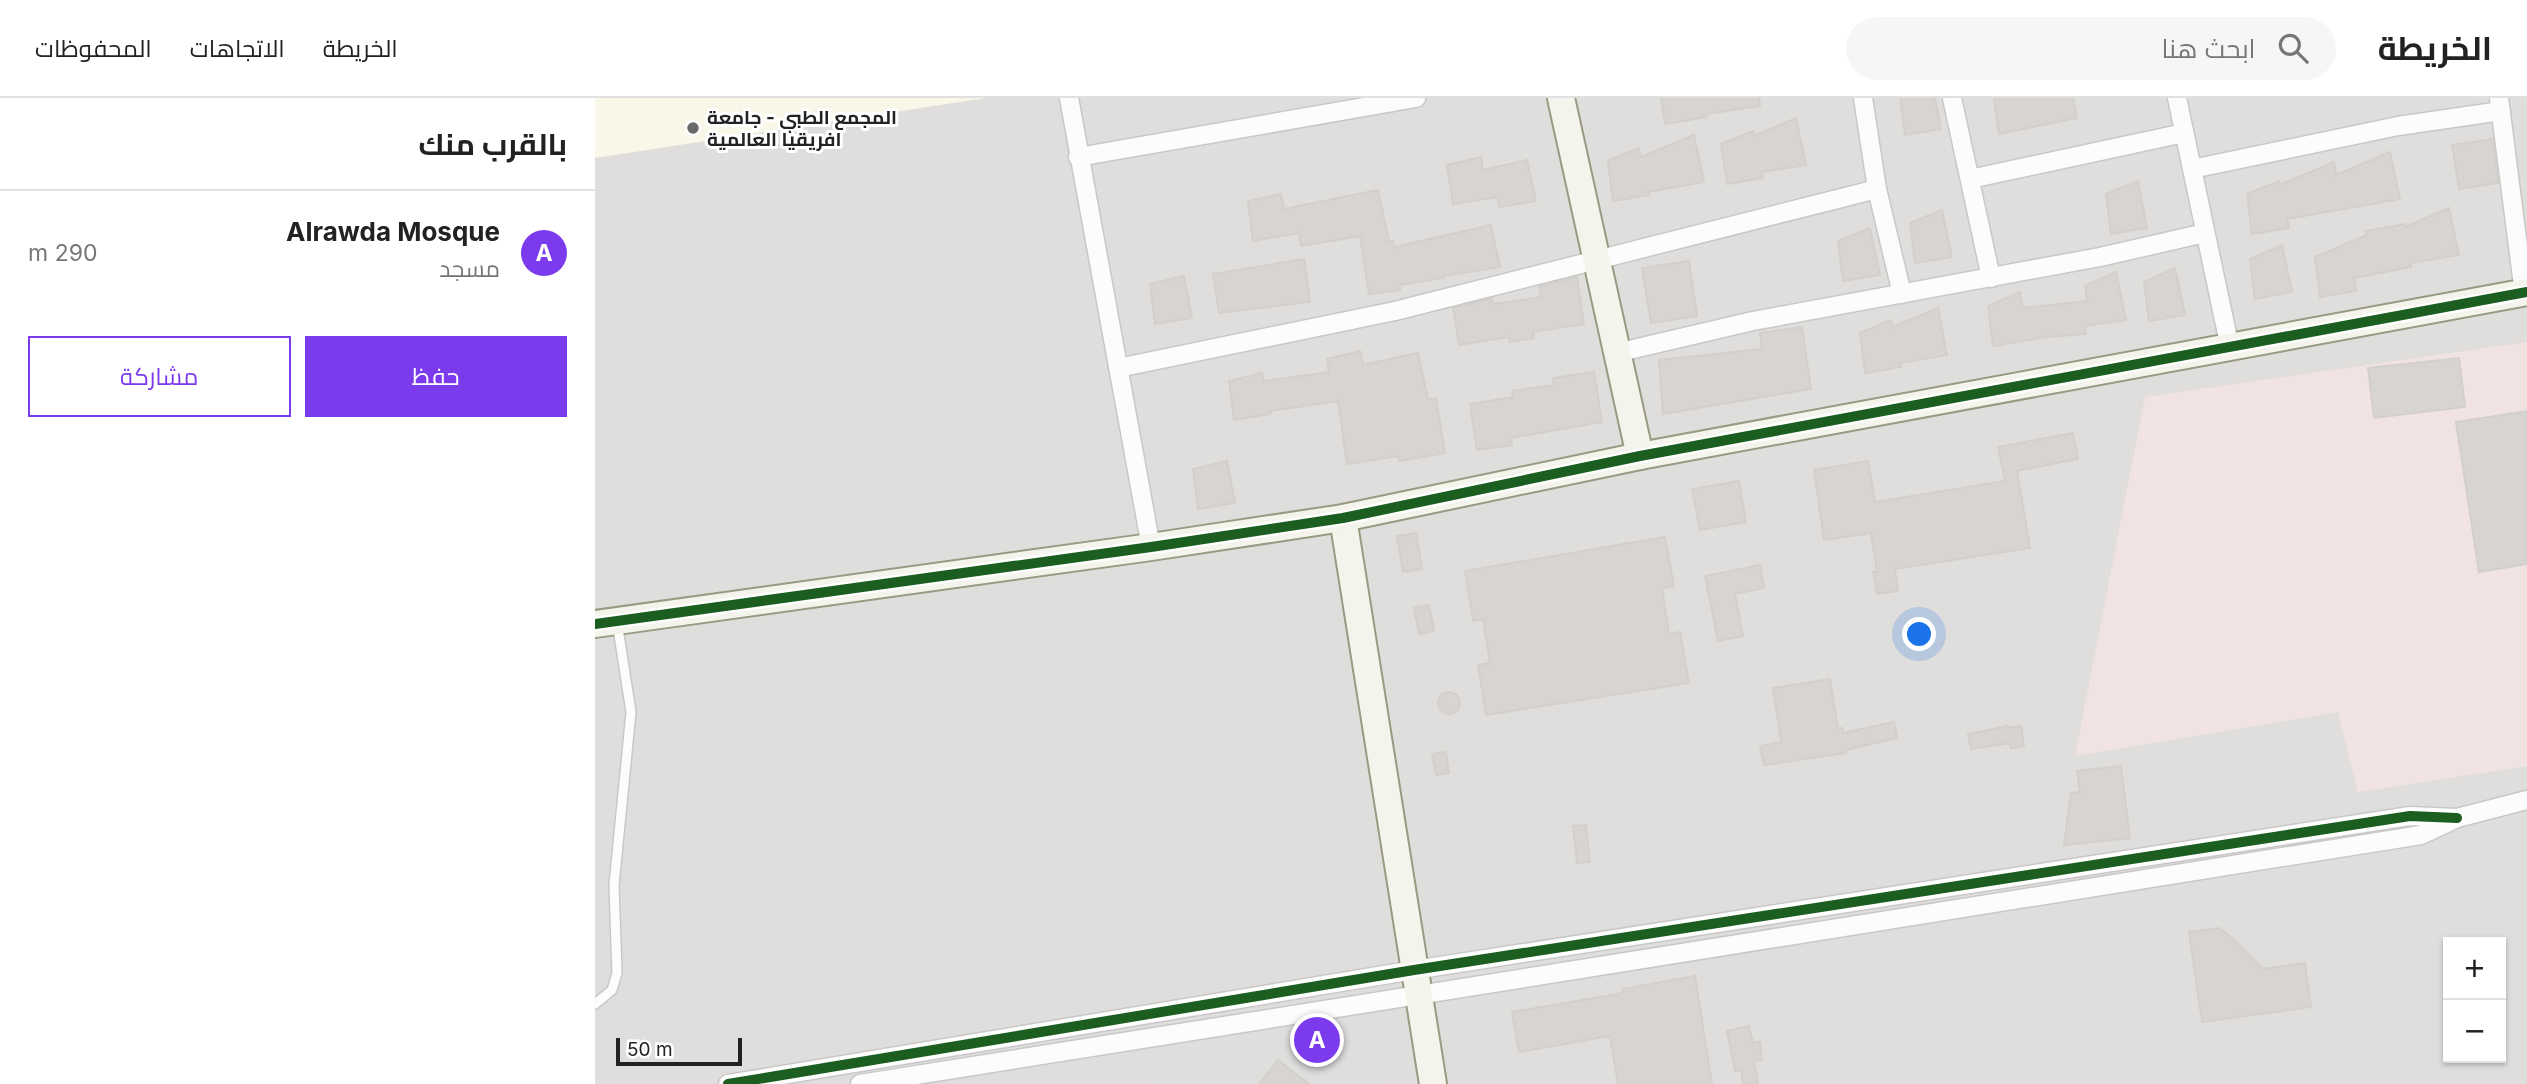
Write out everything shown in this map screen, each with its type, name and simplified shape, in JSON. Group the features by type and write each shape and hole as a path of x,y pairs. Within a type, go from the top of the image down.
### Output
{"street":[{"path":"1069,98 1151,547"},
{"path":"1078,157 1416,98"},
{"path":"1561,98 1640,456"},
{"path":"1863,98 1877,188 1902,294"},
{"path":"1952,98 1991,278"},
{"path":"2177,98 2230,348"},
{"path":"606,622 1343,518 1640,456 2526,293 2514,224 2500,105 2192,169"},
{"path":"1970,178 2184,133"},
{"path":"1118,368 1395,311 1877,188"},
{"path":"1616,353 1753,321 1991,278 2206,233"},
{"path":"1343,518 1433,1084"},
{"path":"728,1084 2421,835 2458,818 2527,800"},
{"path":"860,1084 1416,982 2410,816 2458,818"}],"lane":[{"path":"595,1004 612,990 617,973 614,885 631,712 606,622"}],"shaded area":[{"path":"595,98 2527,98 2527,1084 595,1084"},
{"name":"المجمع الطبي - جامعة افريقيا العالمية","path":"595,98 986,98 595,158"},
{"path":"2527,342 2527,766 2358,792 2338,712 2075,756 2145,397"},
{"path":"1369,1022 1384,1084 1157,1084 1153,1057"}],"building":[{"path":"1661,98 1759,98 1760,106 1665,124"},
{"path":"1900,98 1935,98 1941,129 1905,135"},
{"path":"1994,98 2073,98 2077,118 1999,134"},
{"path":"1796,118 1806,165 1762,172 1763,178 1727,184 1721,144 1753,131 1754,136"},
{"path":"1694,135 1704,182 1613,201 1608,161 1639,148 1641,157"},
{"path":"2493,139 2498,183 2459,189 2452,145"},
{"path":"2390,152 2400,199 2287,219 2289,228 2252,234 2247,194 2279,181 2280,185 2334,162 2336,175"},
{"path":"1481,157 1483,170 1527,160 1536,201 1499,207 1498,197 1453,204 1447,165"},
{"path":"2138,181 2147,228 2111,234 2106,194"},
{"path":"1378,190 1389,241 1393,241 1394,247 1491,225 1500,267 1400,285 1400,290 1369,294 1360,236 1301,246 1299,233 1253,241 1248,201 1281,194 1284,209"},
{"path":"2449,208 2459,255 2410,263 2411,267 2354,278 2356,291 2320,297 2315,257 2367,235 2366,231 2405,224 2405,227"},
{"path":"1942,210 1952,257 1915,263 1910,223"},
{"path":"1870,228 1880,275 1843,281 1838,241"},
{"path":"2282,245 2292,292 2255,299 2250,259"},
{"path":"1304,259 1310,302 1219,313 1213,274"},
{"path":"1689,261 1697,316 1651,323 1642,268"},
{"path":"2175,268 2185,315 2149,321 2144,282"},
{"path":"2116,272 2126,320 2085,326 2086,334 2046,337 1993,346 1988,306 2020,292 2023,308 2087,301 2085,286"},
{"path":"1184,276 1192,318 1155,324 1150,284"},
{"path":"1577,277 1584,324 1533,332 1534,338 1510,342 1509,337 1459,345 1453,308 1492,298 1493,304 1541,297 1539,286"},
{"path":"1938,308 1947,355 1900,363 1901,367 1865,373 1860,333 1891,320 1893,327"},
{"path":"1802,327 1811,389 1663,414 1659,360 1762,349 1760,333"},
{"path":"1360,351 1363,365 1418,353 1428,399 1436,398 1445,453 1399,461 1398,456 1347,464 1338,401 1270,411 1270,414 1234,420 1229,381 1262,373 1264,381 1329,372 1327,359"},
{"path":"2459,358 2465,407 2374,418 2368,368"},
{"path":"1594,372 1602,422 1511,438 1512,445 1477,450 1470,404 1513,397 1512,391 1554,385 1553,378"},
{"path":"2527,411 2527,564 2479,572 2456,422"},
{"path":"2073,433 2078,459 2017,471 2030,548 1895,569 1898,591 1877,594 1873,572 1877,572 1871,533 1824,540 1814,470 1868,461 1875,502 2005,481 1998,447"},
{"path":"1227,461 1235,503 1198,509 1193,469"},
{"path":"1739,481 1746,522 1700,530 1692,489"},
{"path":"1416,533 1422,569 1403,572 1397,536"},
{"path":"1665,537 1674,586 1662,588 1669,634 1680,632 1689,683 1486,715 1478,665 1490,663 1483,619 1473,621 1465,571"},
{"path":"1760,565 1764,588 1735,594 1743,636 1718,641 1705,576"},
{"path":"1429,605 1434,631 1419,634 1414,608"},
{"path":"1830,679 1838,729 1842,728 1843,733 1894,722 1897,738 1846,750 1846,753 1764,765 1760,746 1781,742 1773,688"},
{"path":"1449,692 1457,695 1460,703 1457,711 1449,714 1441,711 1438,703 1441,695"},
{"path":"2021,726 2024,746 2011,748 2010,743 1971,749 1968,734"},
{"path":"1446,752 1449,773 1436,775 1432,754"},
{"path":"2121,766 2130,838 2064,845 2071,793 2080,792 2077,771"},
{"path":"1586,825 1590,862 1577,863 1573,826"},
{"path":"2219,928 2263,969 2305,963 2311,1007 2202,1022 2189,932"},
{"path":"1695,976 1712,1084 1618,1084 1610,1036 1519,1052 1512,1012 1623,993 1623,989"},
{"path":"1749,1026 1753,1043 1760,1042 1762,1060 1754,1061 1758,1083 1743,1084 1741,1070 1735,1071 1727,1031"},
{"path":"1278,1060 1309,1084 1259,1084"}],"cycle path":[{"path":"595,624 1343,518 1640,456 2527,292"},
{"path":"728,1084 1414,970 2410,816 2457,818"}],"place":[{"name":"المجمع الطبي - جامعة افريقيا العالمية","path":"693,128"},
{"name":"Alrawda Mosque","path":"1317,1040"}]}
